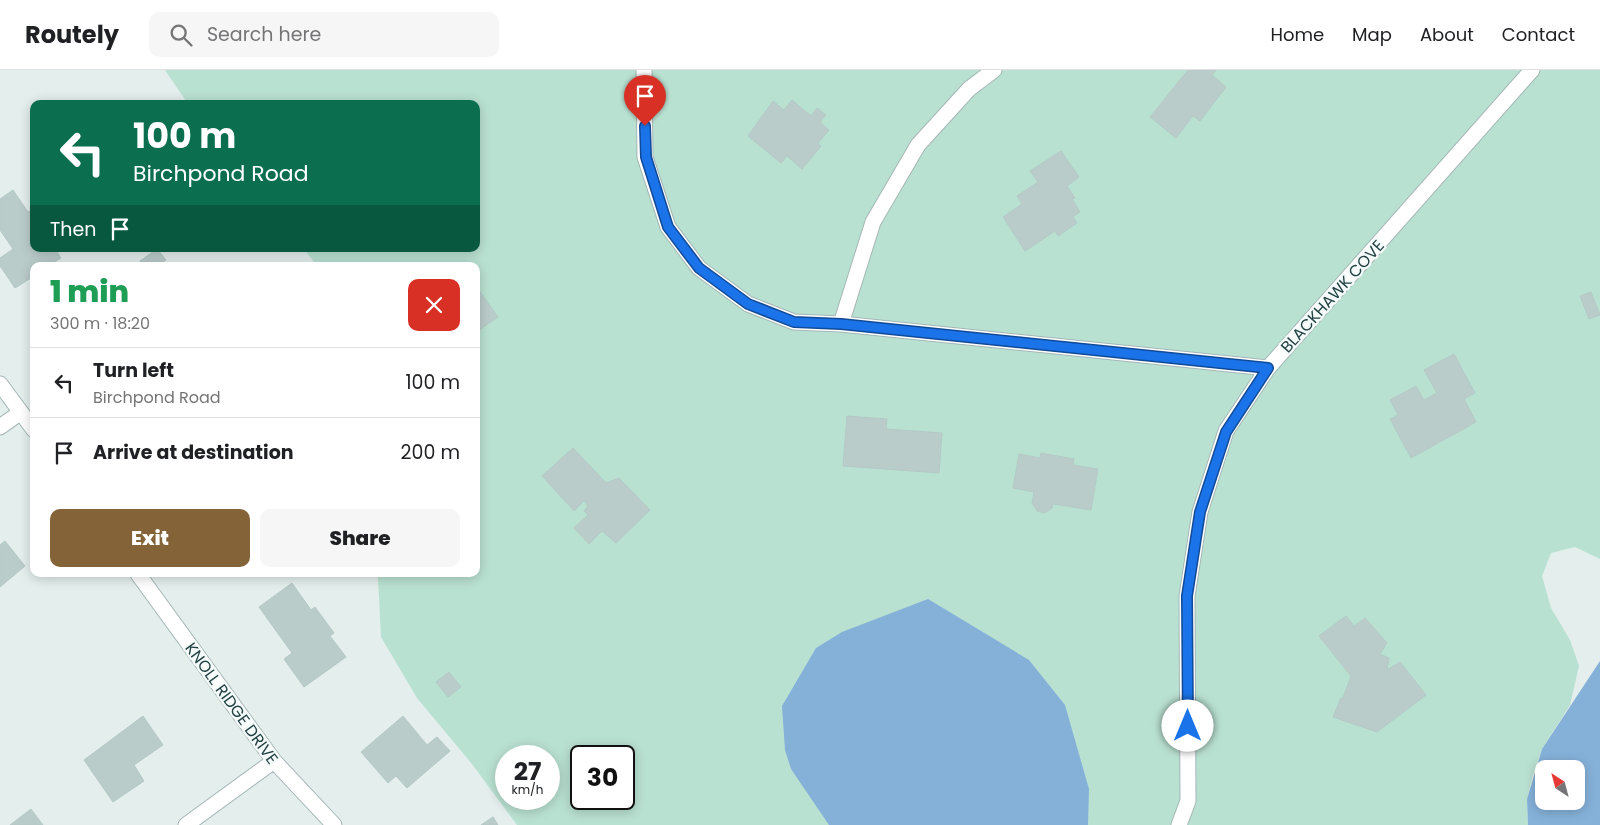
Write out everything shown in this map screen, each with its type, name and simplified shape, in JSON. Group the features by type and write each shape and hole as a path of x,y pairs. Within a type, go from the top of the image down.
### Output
{"street":[{"path":"644,70 646,157 668,227 699,268 748,304 794,322 841,324 1268,368"},
{"path":"841,324 873,222 918,145 969,89 994,70"},
{"name":"BLACKHAWK COVE","path":"1179,825 1188,801 1187,596 1200,512 1226,432 1268,368 1532,70"},
{"path":"0,384 30,424"},
{"path":"0,427 21,412"},
{"name":"KNOLL RIDGE DRIVE","path":"140,577 274,761 334,825"},
{"path":"186,825 274,761"}],"green space":[{"path":"165,70 1600,70 1600,559 1575,547 1551,553 1542,576 1551,608 1570,640 1579,666 1570,705 1542,749 1538,760 1535,760 1535,769 1527,799 1528,825 517,825 506,810 560,810 560,745 495,745 495,795 472,764 417,698 381,637 377,577 480,577 480,262 314,262 306,252 480,252 480,100 185,100"}],"water":[{"path":"928,599 1029,660 1065,705 1089,789 1088,825 829,825 791,769 785,750 782,706 816,648 842,632"},
{"path":"1600,661 1600,825 1528,825 1527,799 1535,772 1535,810 1585,810 1585,760 1539,760 1542,749"}],"building":[{"path":"1188,70 1216,70 1212,75 1226,87 1200,121 1193,116 1176,138 1150,117"},
{"path":"792,100 811,116 817,108 826,115 820,122 829,130 818,143 821,146 802,169 787,156 781,163 748,136 773,101 784,110"},
{"path":"1061,151 1079,177 1067,186 1075,198 1072,199 1080,212 1073,217 1077,223 1058,236 1055,231 1025,251 1003,217 1022,204 1017,196 1038,182 1030,171"},
{"path":"13,190 28,212 30,211 30,252 57,252 61,258 54,262 30,262 30,279 15,288 0,266 0,258 13,249 0,230 0,199"},
{"path":"153,252 159,252 166,260 163,262 140,261"},
{"path":"480,292 498,317 480,329"},
{"path":"1591,292 1600,315 1589,319 1580,296"},
{"path":"1454,354 1475,393 1464,399 1476,422 1411,458 1390,419 1398,415 1390,400 1416,386 1424,400 1437,393 1424,370"},
{"path":"847,416 887,419 886,429 942,433 939,473 843,466"},
{"path":"573,448 606,483 619,478 650,510 616,543 602,531 589,544 574,528 588,515 584,511 588,506 584,501 574,511 542,476"},
{"path":"1041,453 1074,459 1073,465 1098,469 1091,510 1053,504 1052,508 1045,513 1037,511 1032,503 1034,492 1013,488 1019,454 1040,458"},
{"path":"5,541 25,566 0,587 0,545"},
{"path":"292,583 311,610 315,607 334,633 330,636 346,657 304,687 284,659 292,653 259,607"},
{"path":"1346,616 1354,626 1365,618 1387,643 1380,654 1389,658 1387,670 1400,662 1426,695 1377,732 1333,717 1341,698 1343,698 1351,676 1319,636"},
{"path":"449,672 461,687 448,697 436,682"},
{"path":"143,716 163,745 134,765 144,781 113,802 84,760"},
{"path":"403,716 427,745 437,737 450,751 407,788 396,776 388,783 361,752"},
{"path":"31,809 43,825 10,825"},
{"path":"493,817 498,825 481,825"}],"route":[{"path":"645,126 646,157 668,227 699,268 748,304 794,322 841,324 1268,368 1226,432 1200,512 1187,596 1188,726"}]}
